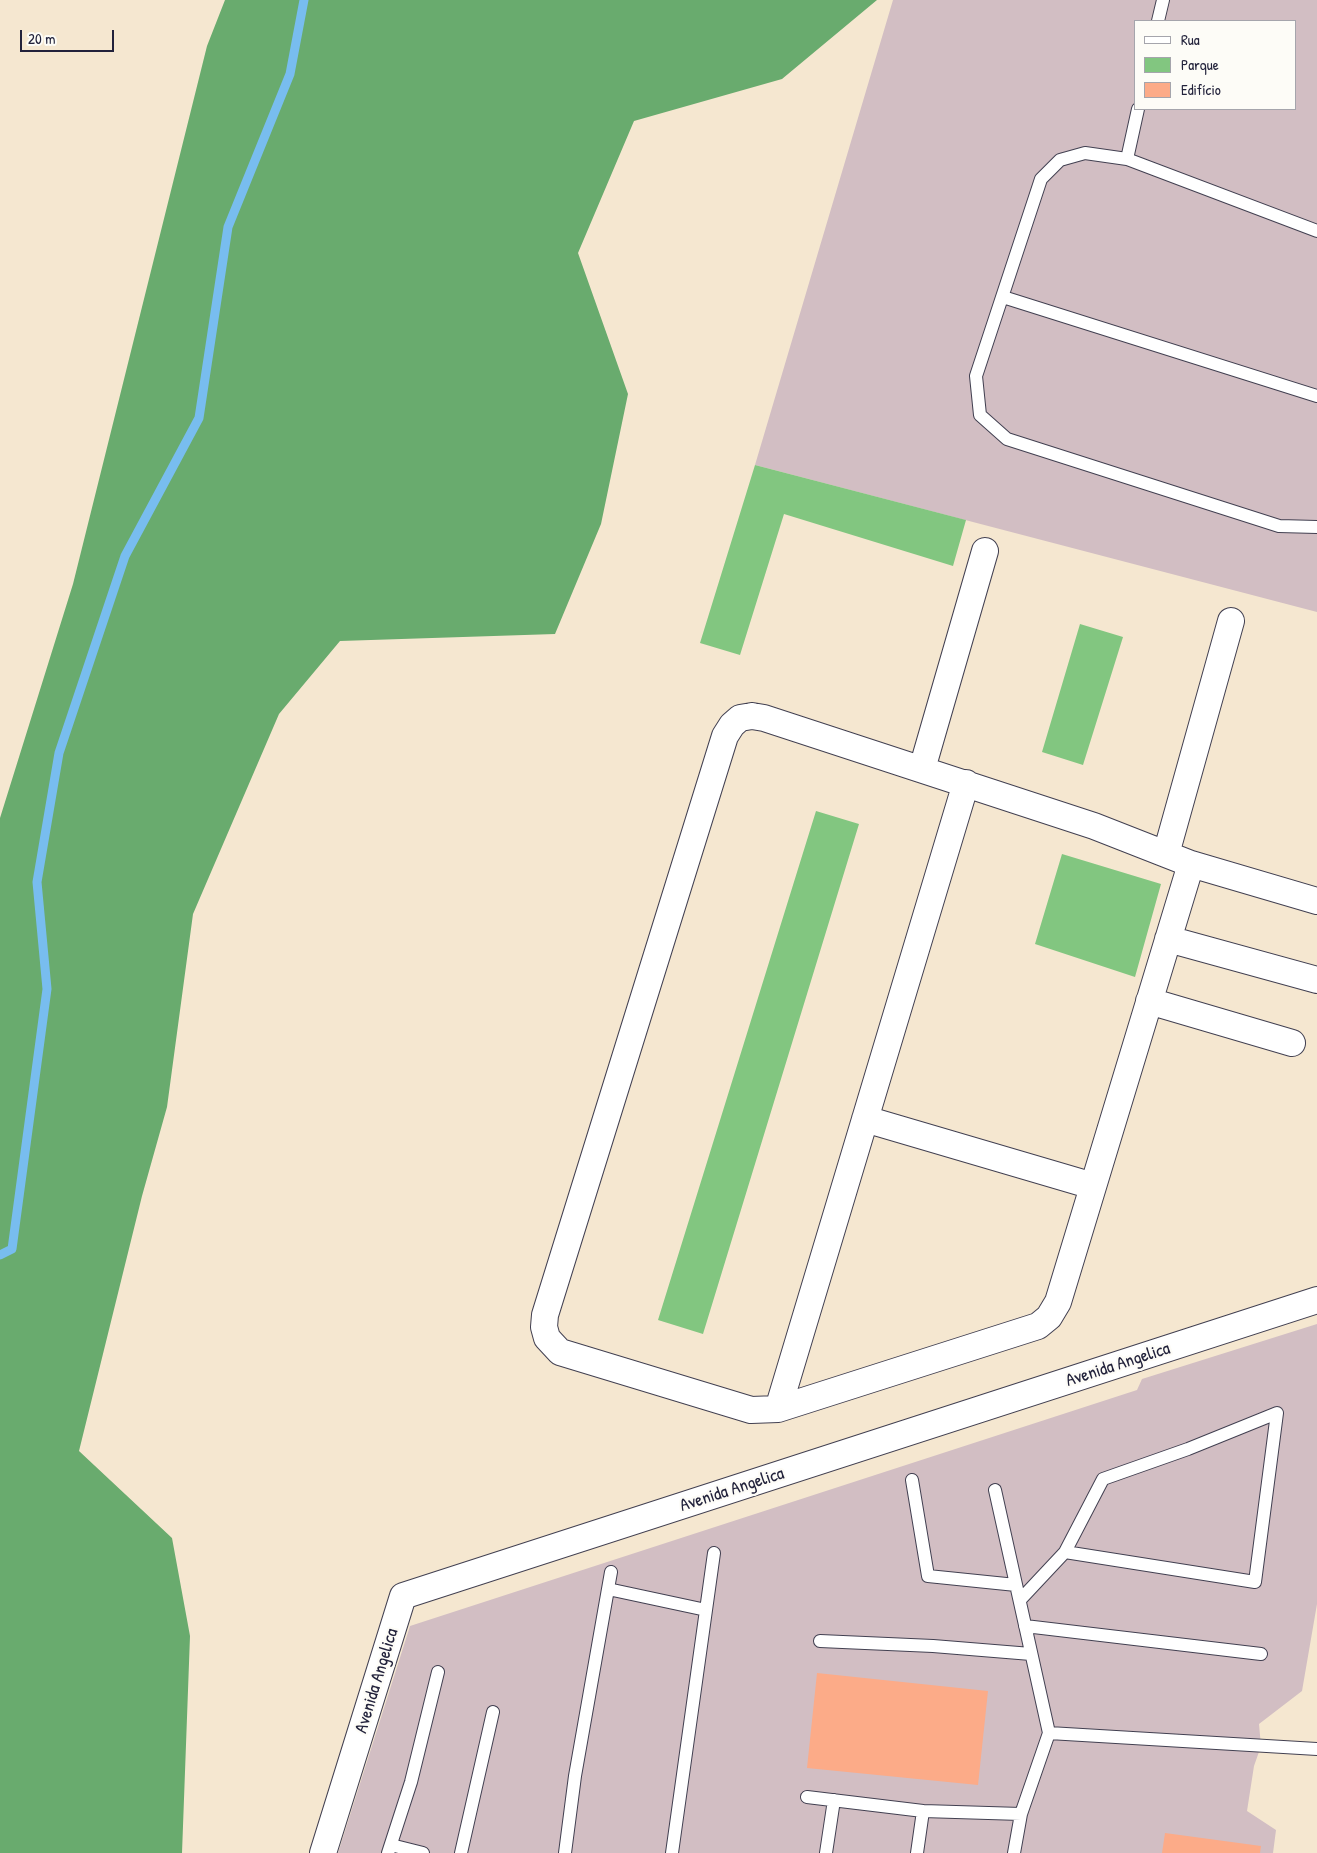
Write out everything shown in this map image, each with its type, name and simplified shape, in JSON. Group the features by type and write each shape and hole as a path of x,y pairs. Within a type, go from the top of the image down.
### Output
{"street":[{"path":"922,769 985,551"},
{"path":"1166,854 1231,620"},
{"path":"1191,864 1058,1302 1049,1317 1038,1326 778,1408 752,1410 560,1352 547,1338 544,1315 725,736 732,725 740,718 752,716 764,718 1094,826 1191,864 1317,901"},
{"path":"778,1408 966,783"},
{"path":"1168,939 1317,980"},
{"path":"1149,1001 1292,1044"},
{"path":"865,1119 1093,1186"},
{"name":"Avenida Angelica","path":"323,1853 403,1596 1317,1300"}],"lane":[{"path":"1158,20 1163,0"},
{"path":"1127,159 1138,110"},
{"path":"1317,231 1127,159 1084,153 1060,160 1042,179 976,376 980,415 1007,439 1279,526 1317,526"},
{"path":"1003,297 1317,396"},
{"path":"1020,1600 1065,1552 1103,1479 1188,1449 1276,1413 1255,1582 1065,1552"},
{"path":"912,1480 928,1576 1016,1585"},
{"path":"995,1490 1049,1733 1021,1814 1014,1853"},
{"path":"672,1853 714,1554"},
{"path":"565,1853 575,1776 611,1572"},
{"path":"608,1589 706,1610"},
{"path":"1025,1626 1261,1654"},
{"path":"820,1640 1032,1654"},
{"path":"423,1853 389,1849 411,1782 438,1672"},
{"path":"461,1853 493,1712"},
{"path":"1049,1733 1317,1749"},
{"path":"808,1796 923,1811 1021,1814"},
{"path":"826,1853 834,1800"},
{"path":"917,1853 923,1811"}],"shaded area":[{"path":"893,0 1317,0 1317,612 755,465"},
{"path":"1317,1324 1317,1604 1302,1691 1259,1724 1261,1746 1254,1766 1247,1811 1276,1830 1273,1853 338,1853 410,1626 1137,1390 1142,1379"}],"green space":[{"path":"225,0 877,0 782,79 634,121 578,253 628,394 601,524 555,634 340,641 279,714 193,914 167,1107 142,1196 79,1451 172,1538 190,1636 182,1853 0,1853 0,818 73,584 207,46"},
{"path":"755,465 966,520 953,566 784,514 740,655 700,643"},
{"path":"1080,624 1123,637 1083,765 1042,752"},
{"path":"816,811 859,824 703,1334 658,1320"},
{"path":"1062,854 1161,884 1135,977 1035,944"}],"building":[{"path":"817,1673 988,1691 978,1785 807,1768"},
{"path":"1165,1833 1261,1846 1260,1853 1162,1853"}],"waterway":[{"path":"0,1255 12,1249 47,989 37,882 59,753 125,556 199,418 228,227 290,74 304,0"}]}
